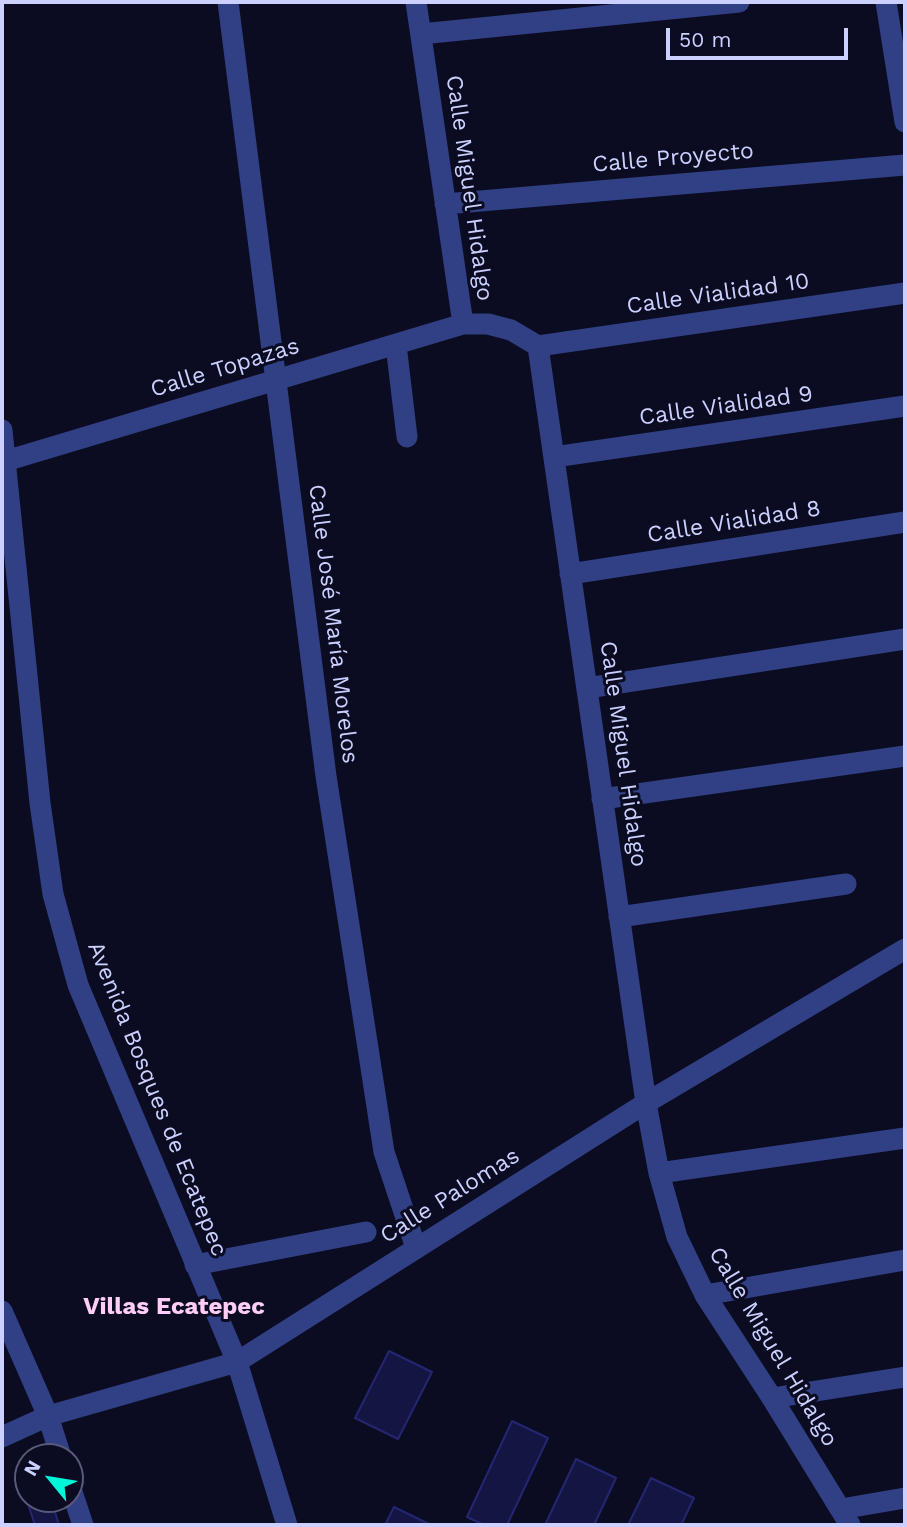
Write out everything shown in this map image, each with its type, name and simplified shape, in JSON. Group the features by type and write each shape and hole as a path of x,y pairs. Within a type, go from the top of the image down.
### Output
{"street":[{"name":"Calle José María Morelos","path":"228,2 326,776 384,1152 416,1248"},
{"name":"Calle Miguel Hidalgo","path":"416,2 463,324 488,324 511,330 538,346 646,1103 659,1173 677,1237 705,1295 846,1517"},
{"path":"421,34 739,2"},
{"path":"887,2 905,122"},
{"name":"Calle Proyecto","path":"444,204 905,165"},
{"name":"Calle Vialidad 10","path":"538,346 905,293"},
{"name":"Calle Topazas","path":"3,462 463,324"},
{"path":"396,345 407,437"},
{"name":"Calle Vialidad 9","path":"554,457 905,406"},
{"name":"Avenida Bosques de Ecatepec","path":"2,430 3,462 40,803 53,894 78,985 236,1362 287,1525"},
{"name":"Calle Vialidad 8","path":"570,574 905,522"},
{"path":"587,688 905,639"},
{"path":"603,799 905,756"},
{"path":"619,917 846,884"},
{"name":"Calle Palomas","path":"2,1437 48,1416 236,1362 646,1103 905,949"},
{"path":"659,1173 905,1139"},
{"path":"195,1265 366,1232"},
{"path":"705,1295 905,1260"},
{"path":"2,1311 48,1416 57,1443"},
{"path":"772,1398 905,1377"},
{"path":"846,1517 905,1498"}],"building":[{"path":"389,1351 432,1372 398,1439 355,1418"},
{"path":"512,1421 548,1438 507,1525 484,1525 467,1517"},
{"path":"576,1459 616,1478 594,1525 545,1525"},
{"path":"651,1478 694,1498 681,1525 628,1525"},
{"path":"394,1507 431,1525 385,1525"},
{"path":"31,1513 55,1513 59,1525 35,1525"}],"district":[{"name":"Villas Ecatepec","path":"174,1307"}]}
